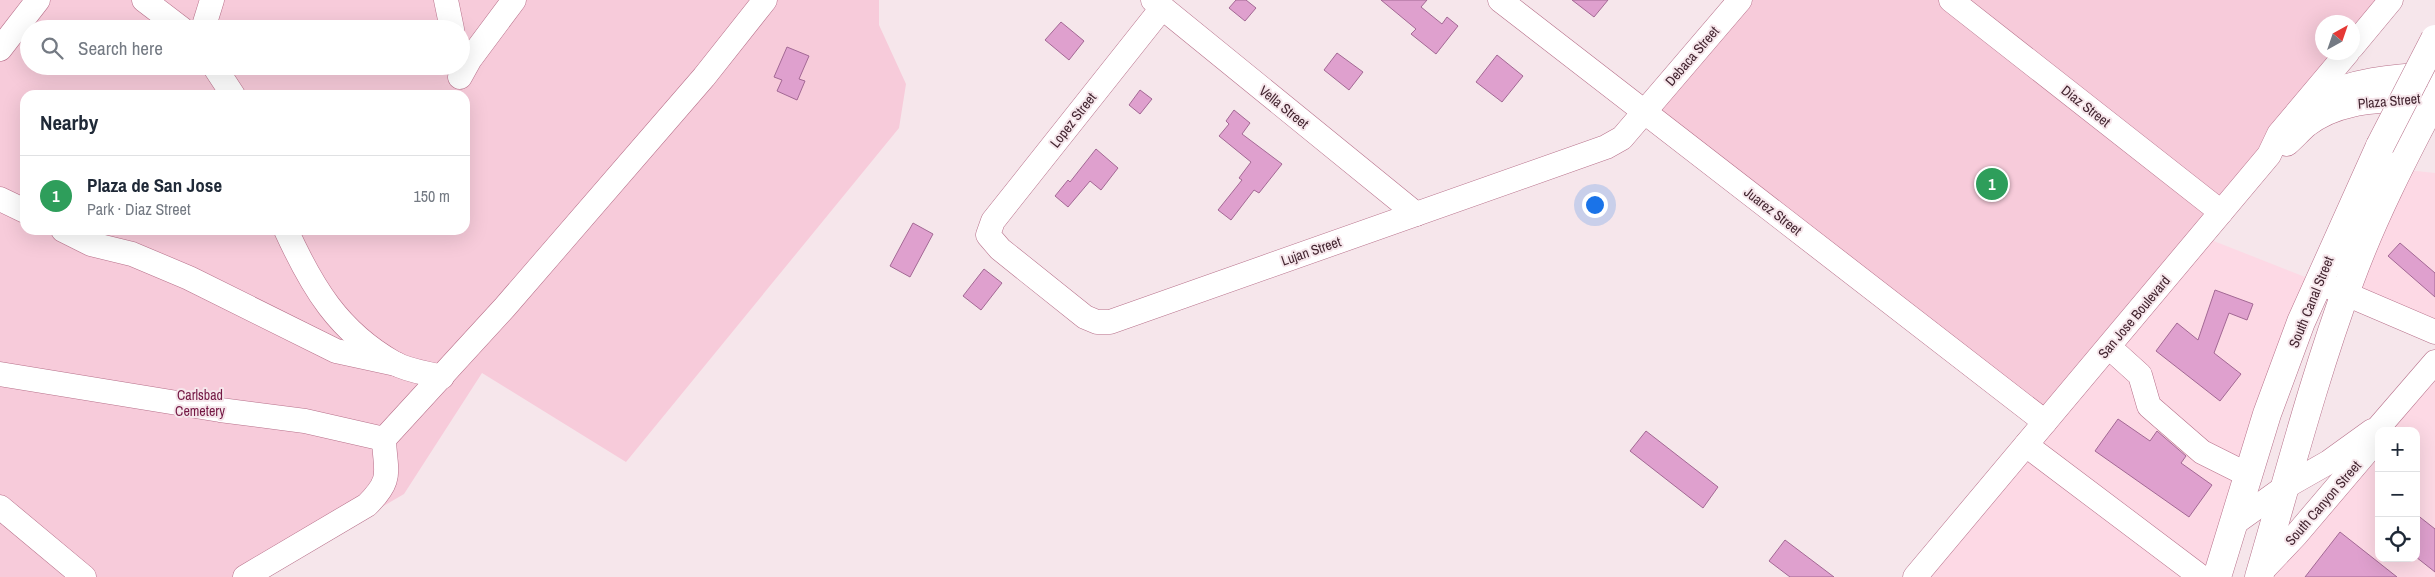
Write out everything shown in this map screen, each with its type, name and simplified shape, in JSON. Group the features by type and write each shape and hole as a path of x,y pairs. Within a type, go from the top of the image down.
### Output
{"highway":[{"name":"South Canal Street","path":"2217,577 2267,414 2318,282 2380,146 2435,39"},
{"name":"South Canal Street","path":"2259,575 2323,358 2346,293 2377,216 2435,98"}],"street":[{"path":"22,20 38,0"},
{"path":"144,0 170,20"},
{"path":"205,20 212,0"},
{"path":"446,0 450,20"},
{"path":"470,58 514,0"},
{"path":"384,440 442,377 704,77 766,0"},
{"name":"Juarez Street","path":"1500,0 2045,422"},
{"name":"Debaca Street","path":"1644,111 1740,0"},
{"name":"Diaz Street","path":"1951,0 2221,212"},
{"path":"2360,37 2391,0"},
{"name":"Vella Street","path":"1157,4 1416,214"},
{"name":"Lopez Street","path":"988,235 993,221 1157,4"},
{"path":"0,49 20,23"},
{"name":"San Jose Boulevard","path":"1923,574 2026,445 2269,155 2279,134 2341,60"},
{"name":"Plaza Street","path":"2307,102 2336,88 2364,81 2435,74"},
{"path":"220,75 230,90"},
{"name":"Plaza Street","path":"2269,155 2288,143 2308,124 2331,111 2356,104 2435,98"},
{"name":"Lujan Street","path":"988,235 1000,249 1085,317 1097,322 1110,322 1606,147 1622,138 1644,111"},
{"path":"0,199 20,209"},
{"path":"73,235 91,244 132,254 189,278 336,351 396,364 442,377"},
{"path":"289,235 319,295 341,322 366,344 396,364"},
{"path":"2318,282 2435,332"},
{"path":"2109,347 2140,375 2148,406 2202,452 2248,475"},
{"name":"South Canyon Street","path":"2379,427 2435,362"},
{"path":"0,374 220,410 305,421 384,440"},
{"name":"South Canyon Street","path":"2232,525 2285,487 2328,462 2363,435 2375,429"},
{"name":"South Canyon Street","path":"2259,575 2296,535 2370,448 2375,436"},
{"path":"245,577 368,505 385,483 388,467 384,440"},
{"path":"2026,445 2201,577"},
{"path":"0,508 84,577"}],"shaded area":[{"path":"2398,169 2435,173 2435,332 2346,293"},
{"path":"2201,236 2318,282 2217,577 1915,577"},
{"path":"2435,362 2435,577 2259,577 2260,573 2296,535 2370,448 2375,436 2375,562 2420,562 2420,427 2379,427"}],"green space":[{"name":"Carlsbad Cemetery","path":"0,0 879,0 879,25 906,84 899,128 626,462 482,373 404,494 262,577 0,577"},
{"path":"1740,0 2391,0 2360,38 2360,15 2315,15 2315,60 2342,60 2045,422 1644,111"}],"building":[{"path":"1236,0 1246,0 1256,8 1245,21 1229,8"},
{"path":"1381,0 1427,0 1421,7 1442,24 1447,17 1458,26 1436,54 1411,34 1416,29"},
{"path":"1572,0 1608,0 1594,17"},
{"path":"1061,22 1084,41 1069,60 1045,40"},
{"path":"787,47 809,56 799,79 805,81 797,100 777,91 782,80 774,77"},
{"path":"1337,53 1363,72 1349,90 1324,70"},
{"path":"1497,55 1523,76 1502,102 1476,82"},
{"path":"1140,90 1152,99 1140,114 1129,105"},
{"path":"1234,110 1250,123 1242,134 1282,164 1259,193 1254,190 1231,220 1218,210 1242,180 1239,178 1251,162 1219,136 1229,124 1226,121"},
{"path":"1096,149 1118,168 1101,190 1090,181 1068,207 1055,196 1068,180 1070,182"},
{"path":"913,223 933,234 910,277 890,266"},
{"path":"2400,243 2435,273 2435,297 2388,256"},
{"path":"984,269 1002,283 981,310 963,296"},
{"path":"2215,290 2253,304 2247,320 2229,313 2214,353 2241,374 2220,401 2156,351 2177,323 2198,340"},
{"path":"2118,419 2150,441 2157,431 2186,456 2181,463 2212,485 2189,517 2095,451"},
{"path":"1646,431 1718,487 1703,508 1630,451"},
{"path":"2420,517 2435,529 2435,572 2420,560"},
{"path":"2340,532 2375,560 2375,562 2378,562 2397,577 2305,577"},
{"path":"1785,540 1834,577 1790,577 1769,561"}],"place":[{"name":"Plaza de San Jose","path":"1992,184"}]}
